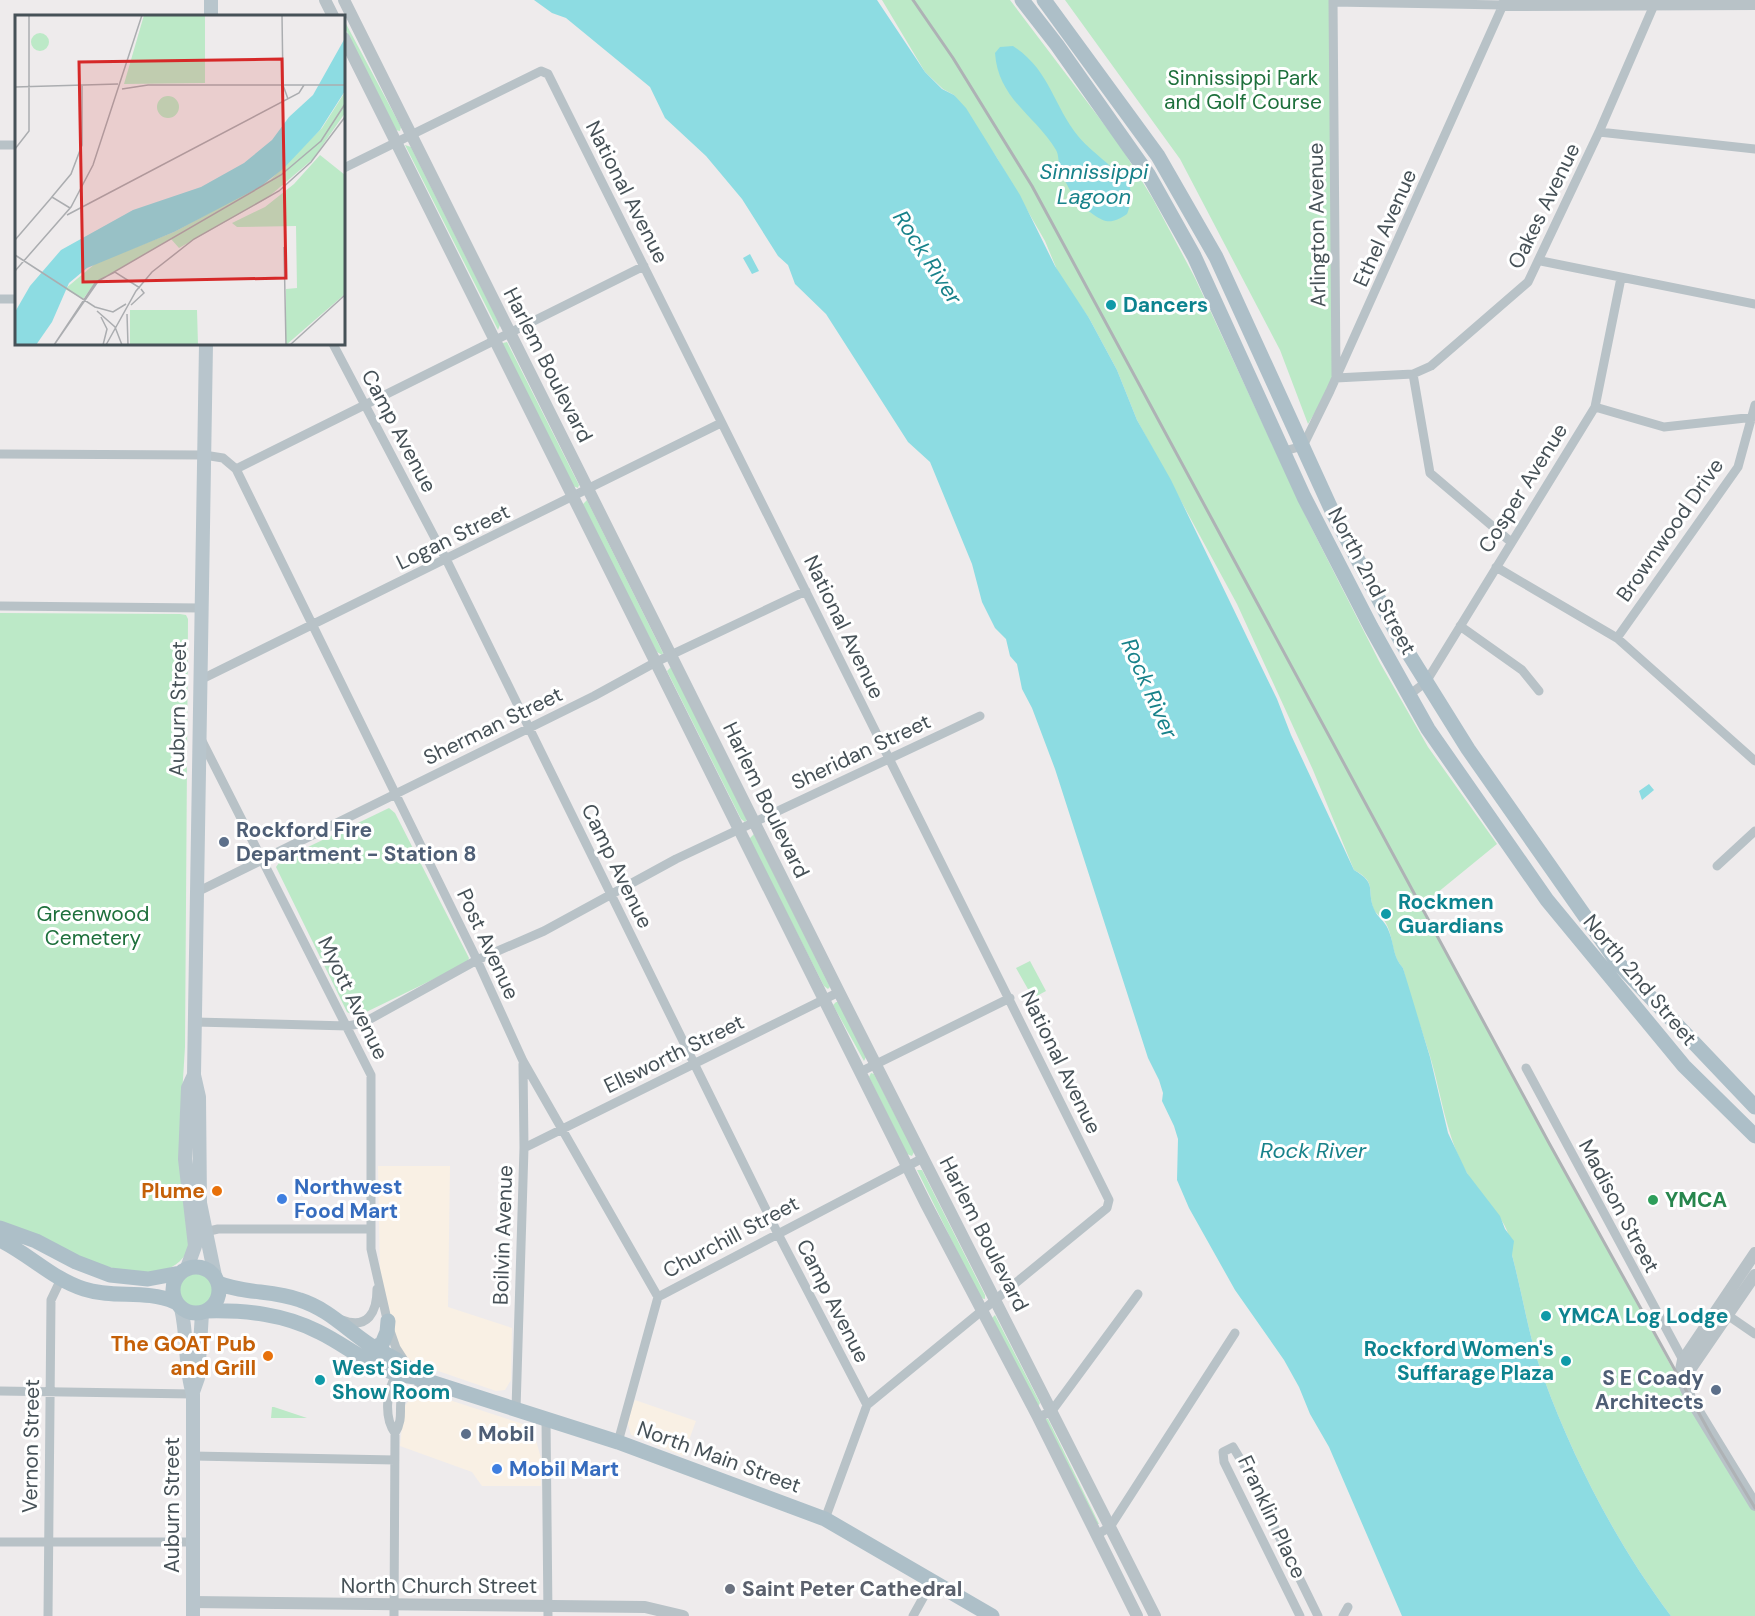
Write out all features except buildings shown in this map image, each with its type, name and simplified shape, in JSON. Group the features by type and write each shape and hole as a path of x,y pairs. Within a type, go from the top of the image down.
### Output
{"main road":[{"name":"North 2nd Street","path":"1022,0 1057,45 1154,184 1194,256 1284,452 1350,587 1428,729 1547,900 1684,1066 1755,1136"},
{"name":"North 2nd Street","path":"1044,0 1158,156 1216,257 1338,524 1402,643 1481,768 1617,962 1755,1107"},
{"name":"Auburn Street","path":"206,345 194,1075 200,1097 199,1189 205,1232 217,1279"},
{"name":"Auburn Street","path":"183,1270 195,1246 185,1159 188,1088 194,1075"},
{"path":"0,1228 36,1241 76,1262 110,1275 148,1280 202,1267 217,1279 218,1298 204,1312 187,1312 178,1305 154,1294 102,1293 62,1279 0,1240"},
{"path":"178,1305 172,1287 183,1270"},
{"name":"North Main Street","path":"217,1279 243,1292 278,1293 301,1300 334,1317 406,1373"},
{"name":"Auburn Street","path":"178,1305 187,1331 188,1374 192,1394 193,1609"},
{"name":"North Main Street","path":"204,1312 244,1310 270,1315 322,1333 441,1387 618,1442 825,1519 992,1616"},
{"name":"Auburn Street","path":"192,1394 198,1378 204,1312"},
{"path":"322,1333 333,1335 357,1347 376,1348 385,1338 388,1321"}],"street":[{"path":"325,0 332,15"},
{"name":"Harlem Boulevard","path":"344,0 508,332 673,655 839,992 1155,1616"},
{"path":"1333,1 1503,5 1755,4"},
{"name":"Arlington Avenue","path":"1333,1 1336,378"},
{"name":"Ethel Avenue","path":"1303,446 1336,378 1503,5"},
{"name":"Oakes Avenue","path":"1336,378 1413,374 1431,366 1528,282 1541,261 1654,5"},
{"name":"Harlem Boulevard","path":"345,40 907,1166 1038,1417 1137,1616"},
{"name":"National Avenue","path":"411,134 545,71 644,266 1109,1200 1107,1208 996,1301"},
{"path":"1599,132 1755,149"},
{"path":"345,167 411,134"},
{"path":"1541,261 1755,304"},
{"path":"0,454 204,455 223,458 236,469 493,339 644,266"},
{"name":"Cosper Avenue","path":"1409,695 1426,682 1594,407 1621,278"},
{"name":"Camp Avenue","path":"334,345 447,561 777,1232 867,1405"},
{"path":"1413,374 1430,473 1511,542"},
{"name":"Brownwood Drive","path":"1617,638 1738,467 1755,405"},
{"path":"1594,407 1664,427 1753,417"},
{"name":"Logan Street","path":"200,680 447,561 721,423"},
{"path":"1284,452 1303,446"},
{"name":"Post Avenue","path":"236,469 315,625 395,795 477,960 523,1061 658,1297"},
{"path":"1496,567 1617,638 1755,761"},
{"name":"Sherman Street","path":"197,892 530,728 656,662 806,591"},
{"path":"0,606 201,608"},
{"path":"1460,626 1522,670 1539,691"},
{"name":"Sheridan Street","path":"195,1022 348,1026 375,1017 477,960 544,930 611,896 676,859 980,716"},
{"name":"Myott Avenue","path":"199,735 348,1026 373,1082 371,1250 388,1321 406,1373"},
{"path":"1717,866 1755,831"},
{"name":"Ellsworth Street","path":"524,1148 839,992"},
{"path":"860,1072 1010,998"},
{"name":"Boilvin Avenue","path":"516,1409 524,1148 523,1061"},
{"name":"Madison Street","path":"1526,1068 1683,1360"},
{"name":"Churchill Street","path":"618,1442 658,1297 715,1269 777,1232 923,1158"},
{"path":"205,1232 218,1229 371,1229"},
{"path":"1755,1253 1716,1307 1683,1360 1680,1375 1691,1400 1755,1505"},
{"path":"1691,1400 1689,1371 1755,1275"},
{"path":"334,1317 353,1323 367,1321 371,1317 377,1300 377,1277"},
{"name":"Vernon Street","path":"48,1616 51,1300 62,1279"},
{"path":"1038,1417 1052,1412 1138,1294"},
{"path":"825,1519 867,1405 996,1301"},
{"path":"1716,1307 1755,1334"},
{"path":"1096,1534 1110,1527 1234,1334"},
{"path":"394,1433 389,1426 390,1388 406,1373"},
{"path":"394,1611 394,1433 403,1397 419,1388 441,1387"},
{"path":"0,1391 192,1394"},
{"path":"546,1419 548,1611"},
{"name":"Franklin Place","path":"1300,1616 1224,1462 1223,1452 1233,1447 1318,1616"},
{"path":"193,1456 394,1460"},
{"path":"0,1542 192,1542"},
{"path":"913,1616 933,1580"},
{"name":"North Church Street","path":"193,1609 548,1611 653,1608 683,1616"}],"shaded area":[{"path":"378,1166 450,1166 448,1307 512,1328 511,1380 505,1390 496,1391 415,1363 407,1358 396,1343 380,1276"},
{"path":"419,1395 434,1395 526,1425 533,1430 541,1458 541,1486 482,1486 472,1472 400,1446 404,1407 411,1398"},
{"path":"635,1400 696,1421 683,1456 631,1435 627,1421"}],"green space":[{"path":"882,0 1010,0 1119,144 1153,199 1195,278 1307,519 1380,663 1428,747 1497,844 1421,906 1671,1366 1755,1505 1755,1616 1671,1616 1615,1532 1583,1472 1539,1364 1507,1231 1496,1211 1467,1173 1454,1145 1430,1056 1390,933 1384,920 1374,910 1369,883 1354,870 1313,770 1237,604 1137,420 1117,370 1089,318 1060,277 1045,241 997,158 954,95 943,89 925,72"},
{"name":"Sinnissippi Park and Golf Course","path":"1065,0 1333,0 1336,378 1308,424 1280,350 1180,159"},
{"path":"345,22 401,127 400,131 395,130 345,28"},
{"path":"405,145 411,147 500,325 498,330"},
{"path":"507,342 579,485 578,488 573,486 503,346 503,343"},
{"path":"587,500 662,655 657,652 582,505"},
{"name":"Greenwood Cemetery","path":"0,613 180,614 186,615 188,619 185,1047 180,1127 189,1247 176,1265 155,1272 129,1271 100,1265 0,1222"},
{"path":"671,667 747,820 745,822 741,819 667,671"},
{"path":"389,808 395,813 469,958 467,963 356,1017 347,1012 276,867 281,860"},
{"path":"754,834 830,987 828,989 824,986 749,839"},
{"path":"1030,961 1046,991 1033,998 1016,968"},
{"path":"839,1002 866,1057 864,1061 833,1005"},
{"path":"871,1073 874,1074 914,1152 912,1156 907,1154 869,1077"},
{"path":"917,1170 922,1170 985,1299 980,1298"},
{"path":"196,1272 208,1278 214,1290 208,1302 196,1308 184,1302 178,1290 184,1278"},
{"path":"995,1315 1040,1403 1038,1407 992,1318"},
{"path":"272,1407 274,1407 307,1418 271,1418"},
{"path":"1045,1419 1048,1419 1099,1524 1097,1524"}],"water":[{"name":"Rock River","path":"534,0 877,0 925,72 942,89 954,95 966,108 1020,195 1055,266 1089,318 1117,370 1137,420 1171,480 1277,699 1291,735 1354,870 1369,883 1374,909 1387,926 1397,959 1403,968 1430,1057 1448,1133 1467,1173 1500,1216 1505,1229 1514,1241 1512,1255 1530,1333 1556,1410 1583,1472 1615,1532 1671,1616 1402,1616 1329,1447 1310,1414 1299,1387 1284,1360 1235,1290 1189,1208 1177,1180 1178,1139 1162,1101 1163,1093 1159,1080 1148,1058 1055,769 1032,708 1022,689 1017,664 1010,656 1006,639 995,628 982,602 972,564 930,462 908,442 826,314 795,284 788,265 778,256 742,199 706,156 665,118 650,87 566,18 552,13"},
{"name":"Sinnissippi Lagoon","path":"1013,46 1025,55 1043,77 1078,136 1130,186 1131,194 1127,214 1114,221 1103,220 1088,210 1073,195 1059,166 1056,150 1010,95 1003,83 995,53 1000,47"},
{"path":"750,254 759,271 752,274 743,258"},
{"path":"1649,784 1654,790 1642,800 1639,791"}],"railway":[{"path":"913,0 953,58 1032,186 1549,1143 1711,1435 1755,1508"}],"place":[{"name":"Dancers","path":"1111,305"},
{"name":"Rockford Fire Department - Station 8","path":"224,842"},
{"name":"Rockmen Guardians","path":"1386,914"},
{"name":"Plume","path":"217,1191"},
{"name":"Northwest Food Mart","path":"282,1199"},
{"name":"YMCA","path":"1653,1200"},
{"name":"YMCA Log Lodge","path":"1546,1316"},
{"name":"The GOAT Pub and Grill","path":"268,1356"},
{"name":"Rockford Women's Suffarage Plaza","path":"1566,1361"},
{"name":"West Side Show Room","path":"320,1380"},
{"name":"S E Coady Architects","path":"1716,1390"},
{"name":"Mobil","path":"466,1434"},
{"name":"Mobil Mart","path":"497,1469"},
{"name":"Saint Peter Cathedral","path":"730,1589"}]}
